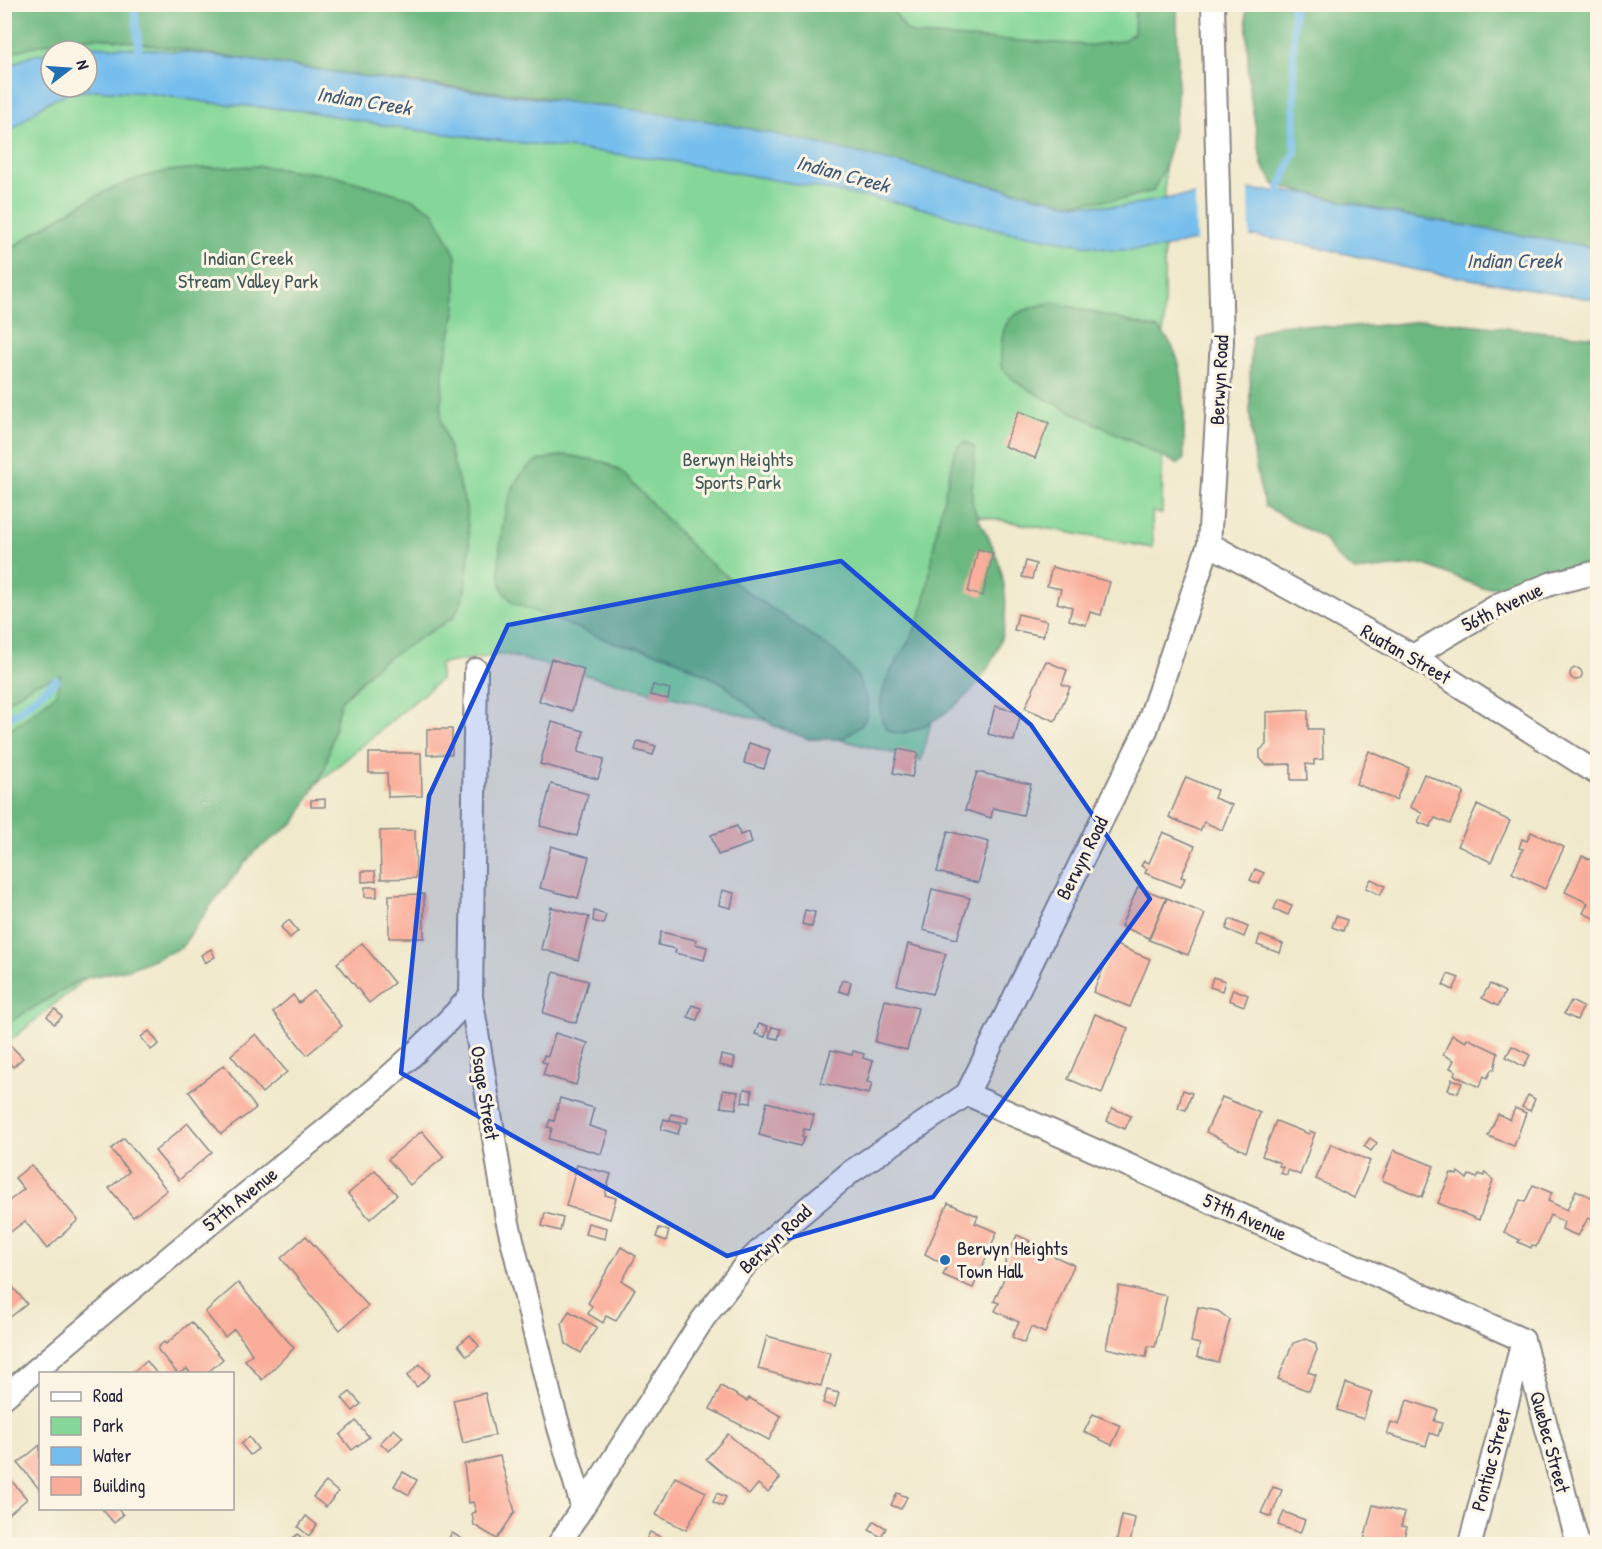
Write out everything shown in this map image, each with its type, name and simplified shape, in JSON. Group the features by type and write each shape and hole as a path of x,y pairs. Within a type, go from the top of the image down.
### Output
{"street":[{"name":"Berwyn Road","path":"559,1545 703,1319 746,1264 777,1234 852,1171 967,1094 1146,730 1209,544 1222,341 1213,4"},
{"name":"Ruatan Street","path":"1209,544 1413,656 1598,774"},
{"name":"56th Avenue","path":"1413,656 1502,603 1553,582 1598,572"},
{"name":"Osage Street","path":"476,670 471,996 507,1219 551,1400 582,1506"},
{"name":"57th Avenue","path":"4,1397 389,1078 433,1039 471,996"},
{"name":"57th Avenue","path":"967,1094 1523,1340"},
{"name":"Pontiac Street","path":"1470,1545 1523,1340"},
{"name":"Quebec Street","path":"1523,1340 1578,1545"}],"highlighted area":[{"path":"841,561 1031,725 1150,899 933,1197 727,1256 401,1073 429,796 508,625"}],"green space":[{"path":"889,4 906,30 915,35 1091,45 1122,41 1134,33 1135,5 1177,5 1178,76 1175,124 1163,170 1153,191 1123,199 1067,203 851,153 540,97 388,80 97,37 39,39 39,45 5,56 4,5"},
{"name":"Indian Creek Stream Valley Park","path":"5,5 1164,5 1166,77 1162,514 1152,512 1153,548 973,515 982,527 921,760 499,653 499,655 440,664 440,680 283,812 267,829 5,1045"},
{"path":"1246,5 1597,5 1597,248 1401,215 1275,185 1262,165 1249,88"},
{"path":"259,166 331,175 411,198 434,212 456,256 456,307 443,372 441,419 466,508 470,547 464,595 454,617 378,664 341,701 325,769 295,822 254,852 213,902 181,948 129,969 81,979 5,1025 5,730 18,724 56,694 60,676 34,684 5,703 5,252 86,201 131,181 177,170"},
{"path":"1053,302 1158,329 1169,340 1176,355 1183,389 1184,459 1178,464 1040,396 1016,382 1001,367 1002,337 1009,320 1025,310"},
{"path":"1426,320 1597,337 1597,561 1501,586 1483,588 1423,564 1355,571 1338,558 1323,538 1265,506 1252,443 1250,379 1252,336 1286,324 1353,327"},
{"path":"966,442 974,447 973,505 994,549 1001,570 1006,604 1002,636 990,665 965,697 947,712 920,728 894,733 885,727 881,715 883,692 891,671 919,620 926,596 938,524 954,454 959,445"},
{"path":"567,455 604,462 622,472 700,555 742,588 836,652 856,674 867,700 867,714 862,725 842,739 808,739 772,725 722,683 669,656 612,642 513,603 502,588 499,562 506,510 511,494 517,480 528,467 544,459"}],"water":[{"name":"Indian Creek","path":"99,46 234,58 429,86 686,118 772,133 1067,203 1122,207 1175,197 1249,190 1307,193 1401,215 1597,248 1597,300 1411,269 1300,243 1254,236 1198,240 1158,249 1112,250 1000,230 914,206 661,159 399,128 306,111 212,103 147,93 99,90"},
{"name":"Indian Creek","path":"39,54 39,99 55,99 46,103 5,135 5,69 27,57"}],"pier":[{"path":"1249,187 1250,239 1196,244 1195,192"}],"building":[{"path":"1019,411 1049,423 1035,458 1004,446"},
{"path":"978,549 993,553 983,596 968,592"},
{"path":"1026,561 1036,564 1032,579 1022,577"},
{"path":"1052,567 1110,582 1101,615 1090,612 1086,625 1069,620 1072,607 1057,603 1061,589 1047,586"},
{"path":"1018,614 1047,621 1043,636 1014,630"},
{"path":"551,659 584,669 572,711 539,701"},
{"path":"1046,661 1067,670 1062,684 1070,687 1055,721 1025,708"},
{"path":"1578,668 1582,674 1578,680 1574,680 1570,672"},
{"path":"653,685 670,689 668,699 650,695"},
{"path":"995,706 1021,713 1014,741 988,734"},
{"path":"1308,710 1308,729 1322,729 1323,759 1314,760 1314,765 1306,764 1307,780 1291,780 1291,764 1266,765 1260,758 1260,750 1266,745 1266,712"},
{"path":"552,722 584,731 578,752 604,759 598,779 540,764"},
{"path":"427,729 452,729 452,754 427,755"},
{"path":"638,741 656,746 653,755 635,750"},
{"path":"749,743 770,750 764,769 744,763"},
{"path":"898,749 918,753 912,777 893,773"},
{"path":"1369,751 1409,768 1396,800 1356,784"},
{"path":"369,753 421,753 422,796 388,797 387,773 369,773"},
{"path":"977,772 1031,784 1023,815 993,808 991,818 965,810"},
{"path":"1424,774 1464,792 1450,824 1435,818 1430,827 1418,822 1422,813 1410,807"},
{"path":"1186,777 1217,790 1214,798 1232,805 1222,830 1204,822 1200,831 1169,817"},
{"path":"551,784 588,794 577,836 540,826"},
{"path":"325,799 325,807 311,807 311,800"},
{"path":"1477,805 1510,821 1491,862 1458,846"},
{"path":"737,826 740,835 749,832 752,843 718,855 711,835"},
{"path":"415,830 416,878 381,879 380,831"},
{"path":"948,831 989,842 978,883 937,872"},
{"path":"1163,832 1195,846 1181,877 1185,878 1181,887 1145,873 1147,869 1141,866 1144,861 1149,863"},
{"path":"1531,832 1564,847 1545,889 1512,873 1523,849 1519,848 1522,839 1527,841"},
{"path":"551,846 589,857 578,898 540,888"},
{"path":"1582,856 1598,863 1598,920 1583,913 1588,903 1565,892"},
{"path":"1255,869 1264,873 1259,884 1250,880"},
{"path":"362,871 375,871 376,881 362,882"},
{"path":"1371,879 1385,886 1380,895 1366,888"},
{"path":"365,887 377,887 377,897 365,897"},
{"path":"1138,887 1166,898 1149,938 1121,926"},
{"path":"932,889 970,898 957,939 923,930"},
{"path":"722,890 734,893 731,908 719,905"},
{"path":"424,894 424,938 389,938 389,895"},
{"path":"1167,898 1205,914 1188,955 1149,940"},
{"path":"1278,900 1292,906 1288,915 1274,909"},
{"path":"551,907 589,917 578,960 541,949"},
{"path":"805,910 815,912 812,927 802,924"},
{"path":"594,911 606,915 603,924 593,921"},
{"path":"1336,916 1347,920 1343,931 1332,927"},
{"path":"1230,919 1248,927 1244,937 1226,929"},
{"path":"289,920 298,931 290,938 281,927"},
{"path":"661,932 696,940 695,944 707,947 704,960 675,953 676,949 658,945"},
{"path":"1260,935 1283,944 1280,953 1257,945"},
{"path":"362,943 394,983 369,1003 337,963"},
{"path":"908,944 946,954 932,994 897,985"},
{"path":"1114,944 1150,959 1130,1007 1093,992"},
{"path":"211,949 215,957 205,963 201,955"},
{"path":"554,972 588,981 576,1023 543,1013"},
{"path":"1448,974 1459,978 1453,990 1443,985"},
{"path":"1213,977 1225,981 1222,991 1210,987"},
{"path":"842,980 851,982 848,994 839,991"},
{"path":"1490,984 1505,992 1498,1006 1482,998"},
{"path":"1233,989 1248,995 1244,1006 1229,1000"},
{"path":"314,991 342,1026 307,1055 273,1012 293,995 299,1003"},
{"path":"885,1000 918,1008 907,1050 875,1042"},
{"path":"1571,1001 1583,1007 1577,1020 1564,1014"},
{"path":"692,1005 701,1008 697,1020 688,1017"},
{"path":"55,1009 62,1017 54,1024 47,1016"},
{"path":"1095,1014 1128,1028 1102,1093 1068,1079"},
{"path":"759,1024 768,1026 765,1037 755,1034"},
{"path":"772,1027 781,1029 778,1039 769,1037"},
{"path":"149,1031 159,1044 151,1050 141,1037"},
{"path":"555,1033 588,1043 576,1085 543,1075 547,1063 542,1062 544,1055 548,1056"},
{"path":"256,1034 287,1072 262,1093 231,1055"},
{"path":"1452,1035 1466,1042 1467,1038 1498,1053 1494,1070 1492,1069 1487,1078 1484,1076 1479,1087 1454,1075 1456,1071 1450,1068 1454,1060 1443,1055"},
{"path":"8,1043 23,1058 13,1067 4,1057 4,1046"},
{"path":"1512,1046 1530,1055 1524,1067 1506,1057"},
{"path":"831,1050 852,1055 853,1051 864,1054 863,1058 873,1061 867,1082 872,1083 869,1094 821,1083"},
{"path":"721,1055 735,1058 733,1068 719,1065"},
{"path":"224,1065 256,1108 221,1134 189,1092"},
{"path":"1452,1079 1462,1083 1458,1093 1448,1090"},
{"path":"744,1089 752,1090 751,1103 742,1102"},
{"path":"723,1090 738,1092 736,1109 721,1107"},
{"path":"1183,1090 1192,1093 1186,1110 1178,1108"},
{"path":"1528,1095 1535,1099 1530,1111 1522,1107"},
{"path":"1222,1097 1260,1113 1246,1152 1206,1132"},
{"path":"560,1098 594,1108 589,1126 608,1132 601,1154 549,1139 552,1128 547,1127 550,1120 554,1121"},
{"path":"767,1102 814,1115 810,1130 804,1129 802,1136 805,1137 800,1146 759,1135"},
{"path":"1112,1108 1131,1116 1125,1129 1107,1121"},
{"path":"1515,1108 1526,1113 1514,1146 1488,1136 1498,1114 1510,1120"},
{"path":"671,1114 688,1117 687,1123 670,1120"},
{"path":"664,1119 681,1124 678,1134 661,1129"},
{"path":"1276,1121 1309,1134 1310,1131 1315,1133 1300,1175 1288,1170 1287,1175 1280,1173 1283,1167 1279,1166 1280,1163 1262,1156"},
{"path":"188,1123 212,1152 179,1180 155,1151"},
{"path":"422,1131 444,1157 410,1185 388,1159"},
{"path":"124,1138 167,1190 133,1217 109,1188 129,1172 111,1149"},
{"path":"1370,1138 1377,1143 1371,1151 1364,1146"},
{"path":"1331,1144 1370,1161 1354,1198 1316,1179"},
{"path":"1394,1150 1434,1166 1422,1197 1382,1180"},
{"path":"31,1165 78,1220 47,1249 25,1221 4,1237 4,1205 24,1189 15,1178"},
{"path":"577,1165 611,1174 605,1195 616,1198 610,1219 566,1206"},
{"path":"375,1170 397,1195 370,1219 348,1194"},
{"path":"1458,1172 1467,1179 1469,1175 1477,1178 1479,1174 1484,1176 1485,1173 1493,1180 1479,1220 1438,1203 1451,1173 1457,1175"},
{"path":"1533,1185 1552,1193 1548,1201 1567,1210 1576,1190 1595,1199 1598,1213 1594,1220 1588,1218 1578,1236 1562,1229 1564,1222 1550,1215 1536,1247 1532,1245 1531,1248 1504,1232 1520,1200 1525,1202"},
{"path":"948,1203 978,1216 975,1223 997,1232 973,1288 943,1275 948,1263 945,1265 925,1254"},
{"path":"545,1213 563,1218 560,1231 542,1226"},
{"path":"588,1223 607,1228 605,1239 585,1234"},
{"path":"659,1228 669,1231 666,1241 656,1237"},
{"path":"1017,1235 1030,1241 1028,1245 1074,1265 1045,1333 1031,1327 1024,1343 1012,1337 1019,1322 995,1311 999,1303 994,1301 1009,1267 1004,1265"},
{"path":"306,1236 368,1306 340,1330 281,1258"},
{"path":"621,1247 636,1256 622,1281 635,1289 616,1321 606,1316 603,1323 588,1314 592,1306 588,1303"},
{"path":"4,1277 27,1304 4,1322"},
{"path":"238,1283 294,1348 262,1380 245,1360 252,1354 234,1329 225,1337 205,1312"},
{"path":"1119,1286 1167,1296 1155,1347 1148,1346 1146,1357 1106,1348"},
{"path":"1198,1307 1218,1311 1230,1320 1218,1362 1197,1357 1200,1344 1191,1342"},
{"path":"569,1311 597,1327 581,1353 566,1344 562,1323"},
{"path":"191,1322 223,1359 208,1372 189,1372 187,1369 176,1372 158,1350 164,1342 166,1344"},
{"path":"470,1335 479,1346 467,1356 458,1345"},
{"path":"767,1336 830,1353 821,1386 758,1369"},
{"path":"1306,1339 1315,1343 1317,1350 1308,1372 1316,1375 1309,1391 1278,1379 1293,1343"},
{"path":"147,1361 155,1372 133,1372"},
{"path":"420,1364 430,1375 417,1387 407,1376"},
{"path":"1346,1383 1372,1392 1363,1419 1337,1410"},
{"path":"721,1386 781,1416 769,1440 710,1409"},
{"path":"827,1390 839,1393 835,1407 823,1403"},
{"path":"350,1392 361,1404 353,1411 342,1398"},
{"path":"485,1393 495,1435 463,1443 453,1400"},
{"path":"1407,1400 1438,1410 1434,1421 1442,1423 1438,1436 1430,1433 1426,1446 1387,1434 1391,1422 1399,1425"},
{"path":"1093,1414 1121,1426 1112,1445 1084,1432"},
{"path":"356,1421 369,1437 352,1450 340,1435"},
{"path":"394,1429 403,1437 389,1451 380,1443"},
{"path":"728,1434 780,1478 768,1492 758,1484 749,1495 706,1459"},
{"path":"249,1437 258,1449 250,1455 241,1444"},
{"path":"39,1446 39,1489 18,1463"},
{"path":"500,1456 515,1512 497,1539 474,1525 472,1513 476,1512 473,1502 469,1503 464,1464"},
{"path":"4,1472 27,1499 4,1518"},
{"path":"403,1472 417,1480 409,1495 394,1486"},
{"path":"675,1477 706,1492 686,1530 656,1515"},
{"path":"326,1482 338,1492 326,1507 313,1497"},
{"path":"1273,1487 1282,1490 1271,1517 1261,1513"},
{"path":"717,1493 726,1497 722,1506 713,1502"},
{"path":"897,1493 907,1497 901,1509 891,1505"},
{"path":"1373,1505 1405,1513 1401,1526 1407,1527 1403,1540 1398,1539 1396,1544 1363,1544"},
{"path":"103,1510 119,1510 123,1515 114,1523"},
{"path":"1284,1512 1305,1520 1300,1533 1278,1525"},
{"path":"1122,1515 1135,1518 1130,1544 1116,1544"},
{"path":"306,1516 317,1525 309,1536 298,1527"},
{"path":"874,1521 886,1528 881,1537 869,1530"},
{"path":"650,1532 676,1544 644,1544"},
{"path":"452,1533 471,1544 445,1544"},
{"path":"298,1534 306,1544 285,1544"}],"waterway":[{"path":"134,4 140,57"},
{"path":"1275,200 1295,151 1293,4"},
{"path":"4,719 18,712 56,680"}],"place":[{"name":"Berwyn Heights Town Hall","path":"945,1260"}],"park label":[{"name":"Berwyn Heights Sports Park","path":"738,470"}]}
